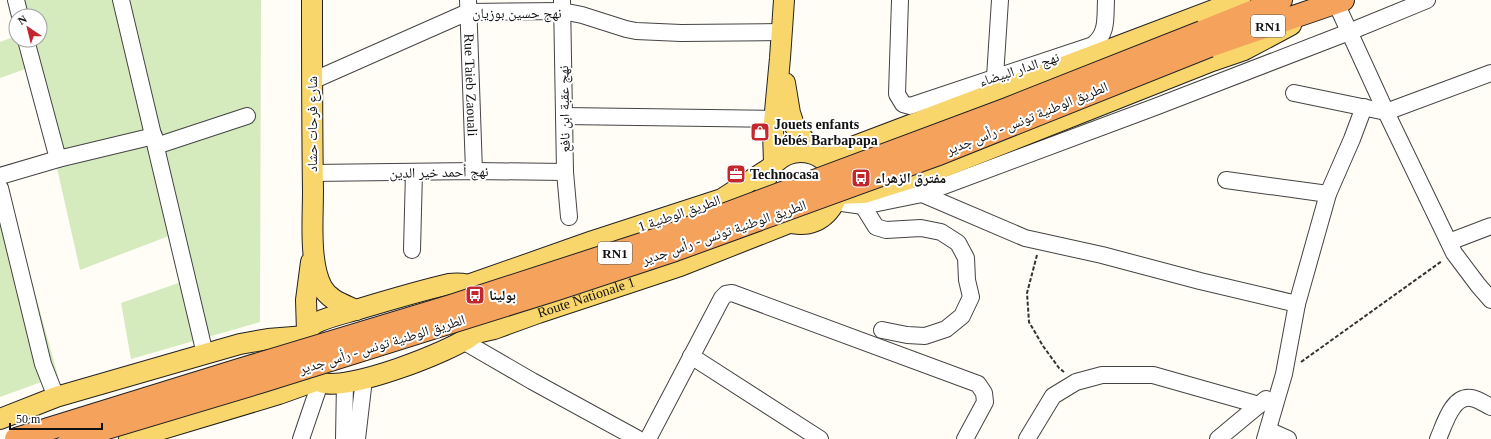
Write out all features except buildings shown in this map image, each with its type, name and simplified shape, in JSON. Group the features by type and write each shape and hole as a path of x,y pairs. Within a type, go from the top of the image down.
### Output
{"highway":[{"name":"الطريق الوطنية تونس - رأس جدير","path":"70,439 260,382 557,289 675,250 936,155 1205,39 1281,0"},
{"name":"الطريق الوطنية تونس - رأس جدير","path":"16,439 450,306 670,235 1007,109 1205,39 1335,3"}],"main road":[{"name":"شارع فرحات حشاد","path":"312,0 312,173 314,248"},
{"path":"784,0 772,141 772,166 765,180 764,193 769,206 777,216 789,223"},
{"path":"818,156 1240,0"},
{"path":"780,58 790,113 796,130 818,156 830,165 835,174 837,184 836,198 864,193 934,171 1212,61 1244,50 1335,3"},
{"name":"الطريق الوطنية 1","path":"468,285 722,199 772,166 782,156 792,152 802,151 818,156"},
{"name":"RN1","path":"789,223 802,224 816,221 824,217 836,198"},
{"name":"Route Nationale 1","path":"318,380 326,383 354,380 414,363 468,338 680,266 789,223"},
{"path":"314,248 317,274 323,288 334,300 356,310"},
{"path":"129,439 279,394 318,380 311,368 308,356 307,334 306,300 314,248"},
{"path":"307,334 311,327 318,322 415,292 449,284 462,284 474,288 478,293 484,307 482,322 468,338"},
{"path":"0,419 56,397 240,344 307,334"}],"street":[{"path":"121,0 205,354"},
{"name":"نهج الدار البيضاء","path":"900,0 897,94 903,104 910,106 995,76 1093,45 1102,36 1104,29 1106,0"},
{"path":"995,76 1000,0"},
{"path":"836,198 863,206 922,194 1155,107 1349,32 1427,0"},
{"path":"1335,3 1451,247 1466,271 1491,300"},
{"name":"نهج حسين بوزيان","path":"312,81 468,6 562,6 582,15 636,31 681,33 782,32"},
{"name":"Rue Taieb Zaouali","path":"468,6 474,170"},
{"name":"نهج عقبة ابن نافع","path":"562,6 565,172 569,217"},
{"path":"28,48 58,159"},
{"path":"1294,93 1386,112 1491,73"},
{"path":"1288,439 1267,435 1282,381 1297,304 1328,194 1364,107"},
{"path":"0,176 58,159 155,141 247,116"},
{"path":"564,116 774,119"},
{"name":"نهج أحمد خير الدين","path":"312,173 474,170 565,172"},
{"path":"412,250 414,172"},
{"path":"1226,180 1328,194"},
{"path":"0,188 43,364 56,397"},
{"path":"922,194 1025,238 1102,255 1200,281 1297,304"},
{"path":"863,206 876,227 886,230 921,228 941,232 958,242 966,258 967,280 970,297 962,316 946,329 925,336 907,335 882,330"},
{"path":"1451,247 1491,226"},
{"path":"648,439 722,298 726,294 732,293 978,384 984,393 985,402 965,439"},
{"path":"468,338 532,381 638,439"},
{"path":"691,356 820,439"},
{"path":"1027,439 1053,396 1076,382 1102,375 1153,375 1259,405"},
{"path":"302,439 317,392 318,380"},
{"path":"344,439 354,380"},
{"path":"354,380 357,439"},
{"path":"1218,439 1259,405 1282,381"},
{"path":"1438,439 1453,407 1461,399 1470,398 1491,406"}],"path":[{"path":"1041,242 1027,293 1029,322 1043,346 1059,368 1076,382"},
{"path":"1282,381 1451,247"}],"green space":[{"path":"20,0 261,0 260,322 131,359 121,303 187,280 174,234 80,270 34,66 0,78 0,42 8,39 8,48 48,48 48,8 22,8"},
{"path":"0,167 58,376 0,397"}],"place":[{"name":"Jouets enfants bébés Barbapapa","path":"760,132"},
{"name":"Technocasa","path":"736,174"},
{"name":"مفترق الزهراء","path":"861,178"},
{"name":"بولينا","path":"475,295"}]}
